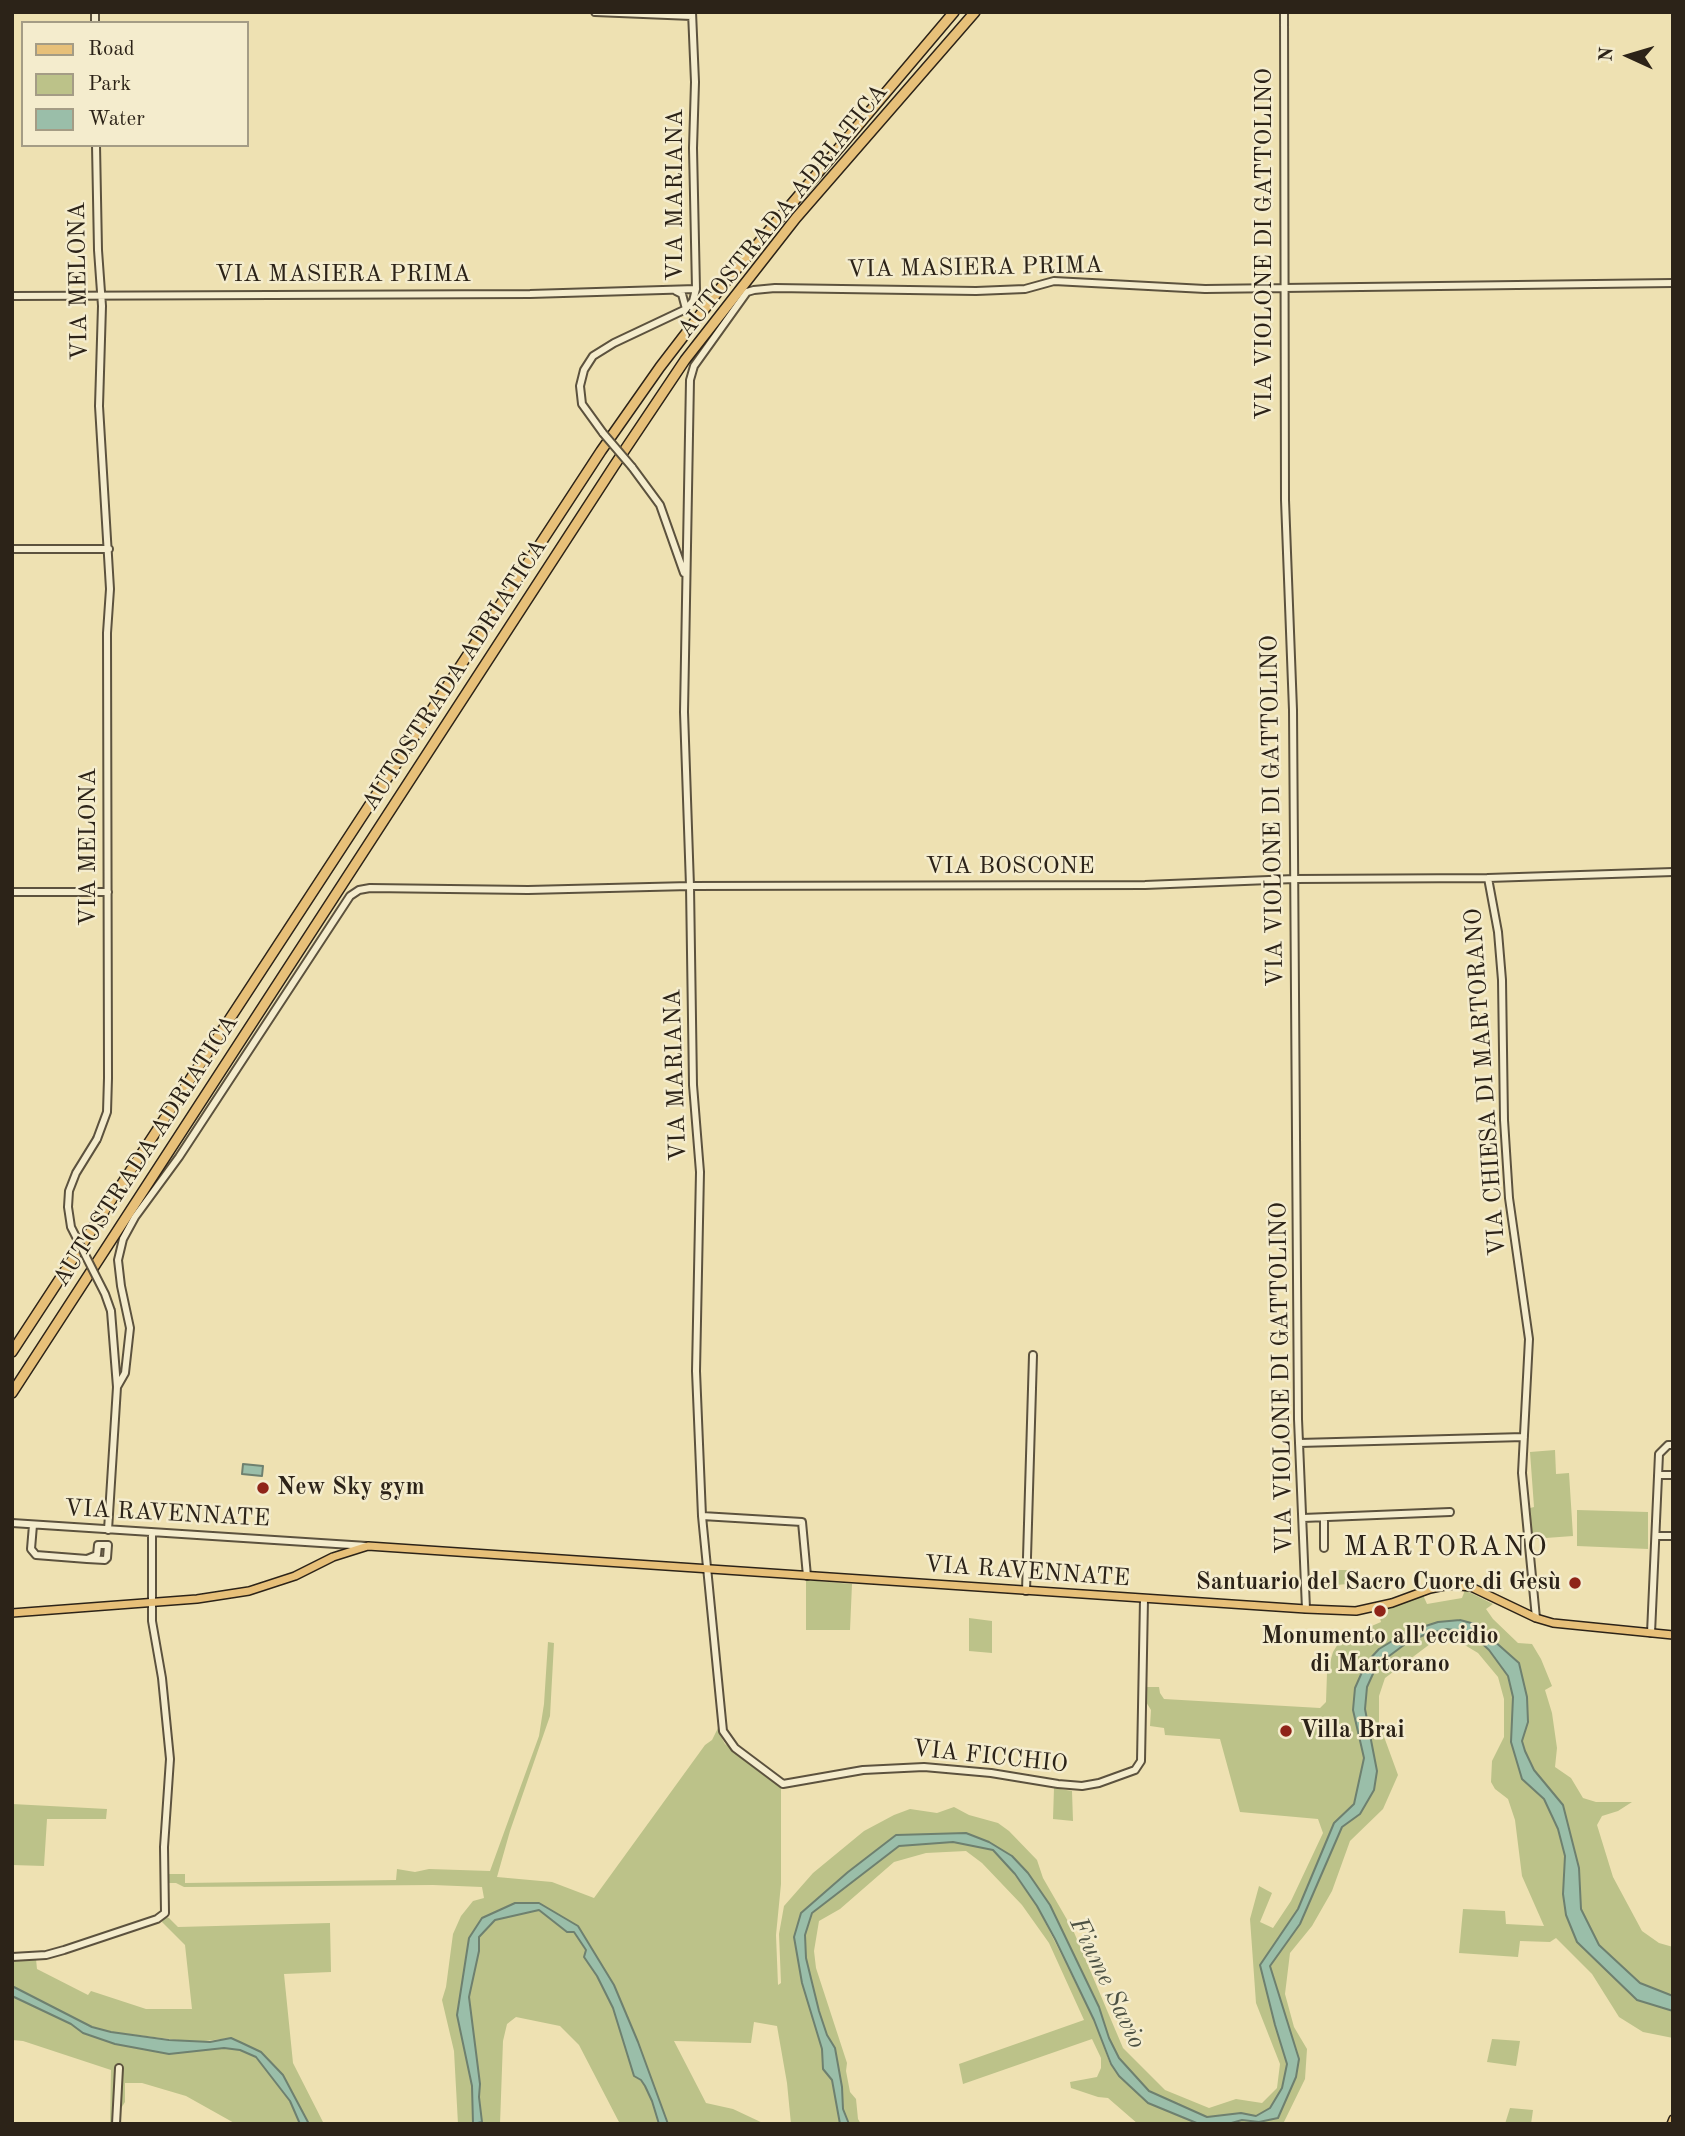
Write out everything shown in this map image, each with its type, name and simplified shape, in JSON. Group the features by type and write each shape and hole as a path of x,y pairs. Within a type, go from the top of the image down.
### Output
{"highway":[{"name":"AUTOSTRADA ADRIATICA","path":"12,1352 608,440 723,285 954,12"},
{"name":"AUTOSTRADA ADRIATICA","path":"12,1392 685,360 796,218 975,12"}],"main road":[{"name":"VIA RAVENNATE","path":"12,1613 197,1599 249,1591 295,1576 333,1558 368,1546 1356,1611 1392,1603 1430,1588 1449,1585 1471,1587 1536,1618 1578,1628 1673,1635"},
{"path":"1671,2124 1673,2119"}],"street":[{"path":"595,12 692,14"},
{"name":"VIA VIOLONE DI GATTOLINO","path":"1284,12 1285,547 1293,710 1299,1443 1306,1609"},
{"name":"VIA MARIANA","path":"686,578 660,505 582,404 580,386 584,370 593,356 614,343 686,309 693,301 696,289 692,14"},
{"name":"VIA MELONA","path":"96,147 100,294 99,406 109,550 107,1112 97,1139 76,1173 69,1191 68,1207 72,1227 105,1294 114,1323 117,1388 108,1530"},
{"name":"VIA MASIERA PRIMA","path":"694,366 747,292 775,288 976,291 1025,289 1055,281 1138,287 1284,288 1673,283"},
{"name":"VIA MASIERA PRIMA","path":"12,296 530,294 696,289"},
{"path":"674,290 682,294 686,309"},
{"name":"VIA MARIANA","path":"694,366 690,380 684,712 693,1085 700,1172 696,1371 706,1570"},
{"path":"12,550 109,550"},
{"name":"VIA BOSCONE","path":"117,1388 125,1373 130,1328 118,1260 123,1239 135,1217 178,1157 350,896 359,890 690,886 1050,887 1225,884 1294,879 1673,872"},
{"name":"VIA CHIESA DI MARTORANO","path":"1488,877 1502,980 1504,1120 1509,1198 1529,1339 1522,1473 1536,1618"},
{"path":"12,892 108,892"},
{"path":"1027,1591 1033,1355"},
{"path":"1299,1443 1524,1437"},
{"path":"1651,1633 1659,1454 1668,1445 1673,1445"},
{"path":"1658,1475 1673,1475"},
{"path":"1303,1518 1450,1512"},
{"path":"702,1516 802,1522 807,1576"},
{"path":"1324,1518 1324,1548"},
{"name":"VIA RAVENNATE","path":"12,1523 368,1546"},
{"path":"33,1525 32,1549 36,1555 87,1559"},
{"path":"12,1957 55,1953 157,1919 165,1913 163,1847 170,1759 151,1601 152,1533"},
{"path":"1656,1536 1673,1536"},
{"path":"318,1542 328,1549 333,1558"},
{"name":"VIA FICCHIO","path":"706,1570 723,1731 735,1748 783,1784 863,1770 924,1767 1082,1786 1135,1770 1141,1761 1143,1750 1144,1599"},
{"path":"116,2124 119,2068"}],"green space":[{"path":"1555,1450 1556,1474 1569,1473 1573,1536 1532,1539 1530,1508 1534,1507 1530,1452"},
{"path":"1577,1510 1648,1512 1648,1549 1577,1546"},
{"path":"1335,1570 1360,1570 1360,1583 1336,1585"},
{"path":"806,1580 852,1584 850,1630 806,1630"},
{"path":"1465,1590 1493,1604 1486,1609 1493,1619 1518,1643 1532,1644 1541,1659 1552,1686 1545,1690 1552,1713 1557,1748 1555,1767 1571,1778 1583,1798 1596,1802 1632,1802 1618,1811 1602,1816 1597,1825 1613,1877 1642,1931 1659,1943 1673,1947 1673,1996 1640,1983 1599,1945 1581,1909 1579,1868 1563,1805 1534,1770 1522,1741 1528,1721 1527,1697 1519,1663 1460,1620 1379,1649 1353,1710 1364,1758 1354,1804 1334,1823 1298,1909 1260,1965 1287,2064 1282,2088 1270,2108 1256,2116 1241,2113 1207,2117 1149,2091 1119,2058 1099,2007 1050,1905 989,1842 940,1835 896,1835 801,1913 794,1937 802,1983 822,2049 823,2069 832,2080 840,2124 791,2124 777,2026 754,2022 751,2043 674,2041 706,2103 733,2109 765,2124 668,2124 614,1985 568,1920 539,1903 515,1903 469,1938 457,2015 472,2086 473,2124 458,2124 454,2051 442,2000 453,1934 461,1916 473,1901 484,1898 482,1887 184,1887 167,1883 167,1874 185,1874 185,1883 396,1880 397,1869 415,1872 429,1869 490,1871 539,1736 548,1642 554,1643 550,1716 497,1877 552,1882 594,1898 705,1745 712,1740 719,1726 725,1744 781,1785 781,1884 776,1935 778,1985 781,1983 779,1934 784,1906 813,1873 864,1831 894,1815 910,1809 937,1813 954,1807 969,1815 998,1823 1037,1860 1043,1878 1073,1930 1123,2048 1165,2090 1209,2108 1236,2099 1262,2103 1277,2088 1280,2064 1256,2003 1250,1919 1259,1886 1272,1893 1260,1922 1273,1928 1291,1901 1323,1833 1318,1819 1240,1812 1220,1739 1165,1735 1164,1728 1150,1726 1151,1710 1146,1702 1146,1687 1159,1687 1164,1699 1320,1708 1326,1702 1327,1673 1333,1652 1341,1639 1381,1622 1378,1611 1423,1595 1427,1604 1462,1598"},
{"path":"969,1618 992,1621 992,1653 969,1651"},
{"path":"1447,1629 1471,1633 1489,1650 1508,1676 1513,1697 1511,1742 1522,1779 1544,1799 1558,1829 1565,1856 1563,1894 1566,1915 1637,2000 1673,2011 1673,2038 1643,2032 1619,2017 1592,1974 1556,1938 1550,1942 1520,1941 1518,1957 1459,1953 1463,1909 1505,1911 1506,1924 1544,1926 1522,1876 1515,1820 1508,1799 1495,1789 1491,1782 1492,1761 1504,1737 1504,1699 1498,1677 1478,1653 1458,1641 1434,1641 1385,1678 1379,1696 1379,1723 1398,1775 1383,1809 1350,1841 1332,1891 1312,1926 1290,1953 1285,1994 1294,2027 1307,2049 1305,2079 1283,2124 1228,2124 1242,2120 1259,2122 1278,2118 1299,2059 1270,1966 1300,1924 1342,1827 1360,1814 1377,1771 1365,1709 1367,1687 1377,1665 1408,1642"},
{"path":"1054,1788 1072,1791 1073,1821 1053,1819"},
{"path":"12,1804 107,1809 106,1819 47,1819 44,1866 12,1865"},
{"path":"953,1842 993,1850 1037,1906 1094,2020 1110,2064 1119,2075 1148,2103 1199,2124 1138,2124 1108,2098 1071,2088 1070,2082 1097,2077 1101,2068 1101,2058 1092,2039 963,2084 959,2064 1084,2020 1049,1943 1022,1905 982,1863 966,1851 926,1853 894,1862 840,1909 819,1921 814,1951 816,1968 847,2063 850,2092 856,2099 861,2124 849,2124 843,2109 835,2048 827,2035 819,2011 806,1958 805,1935 812,1913 899,1845"},
{"path":"539,1910 574,1931 586,1951 585,1957 613,2008 634,2076 645,2086 659,2124 620,2124 579,2045 560,2026 516,2017 507,2024 503,2041 500,2124 482,2124 469,1997 479,1951 479,1937 495,1920"},
{"path":"164,1917 178,1927 330,1923 331,1972 284,1974 293,2063 324,2124 309,2124 283,2075 261,2052 231,2038 196,2042 111,2032 92,2027 12,1986 12,1958 36,1959 37,1969 88,1995 91,1991 146,2009 192,2009 185,1945 162,1922"},
{"path":"12,1996 71,2024 83,2033 115,2044 169,2054 224,2047 256,2057 290,2101 300,2124 236,2124 186,2096 142,2083 125,2083 125,2102 120,2110 120,2124 110,2124 111,2070 23,2041 12,2040"},
{"path":"1492,2039 1520,2041 1516,2066 1487,2062"},
{"path":"1510,2108 1533,2110 1531,2124 1505,2124"}],"water":[{"path":"243,1464 263,1466 262,1476 242,1474"},
{"path":"1460,1620 1475,1624 1519,1663 1527,1697 1528,1722 1522,1741 1534,1770 1563,1805 1579,1868 1581,1909 1599,1945 1640,1983 1673,1996 1673,2011 1637,2000 1577,1942 1566,1915 1563,1894 1565,1856 1558,1829 1544,1799 1522,1779 1511,1742 1513,1697 1508,1676 1489,1650 1471,1633 1447,1629 1408,1642 1377,1665 1367,1687 1365,1709 1377,1771 1374,1790 1360,1814 1342,1827 1300,1924 1270,1966 1299,2059 1296,2077 1278,2118 1259,2122 1242,2120 1228,2124 1199,2124 1148,2103 1119,2076 1111,2064 1094,2020 1055,1939 1015,1874 993,1850 953,1842 899,1846 812,1913 805,1935 806,1958 819,2011 827,2035 835,2048 843,2109 849,2124 840,2124 832,2080 823,2069 822,2049 802,1983 794,1937 801,1913 896,1835 966,1833 989,1842 1012,1856 1028,1873 1050,1905 1099,2007 1119,2058 1149,2091 1207,2117 1241,2113 1256,2116 1270,2108 1282,2088 1287,2064 1260,1965 1298,1909 1334,1823 1354,1804 1364,1758 1353,1710 1355,1688 1366,1663 1379,1649 1407,1632 1438,1622"},
{"path":"515,1903 539,1903 578,1926 614,1985 668,2124 659,2124 645,2086 634,2076 613,2008 584,1957 586,1950 574,1932 567,1932 539,1910 495,1920 479,1937 479,1951 469,1997 482,2122 473,2124 472,2086 457,2015 469,1938 482,1918"},
{"path":"12,1986 92,2027 111,2032 169,2040 210,2042 231,2038 242,2043 261,2052 283,2075 309,2124 300,2124 290,2101 256,2057 240,2050 224,2048 169,2054 115,2044 83,2033 71,2024 12,1996"}],"place":[{"name":"New Sky gym","path":"263,1488"},
{"name":"Santuario del Sacro Cuore di Gesù","path":"1575,1583"},
{"name":"Monumento all'eccidio di Martorano","path":"1380,1611"},
{"name":"Villa Brai","path":"1286,1731"}],"district":[{"name":"MARTORANO","path":"1446,1548"}],"water label":[{"name":"Fiume Savio","path":"1107,1983"}]}
